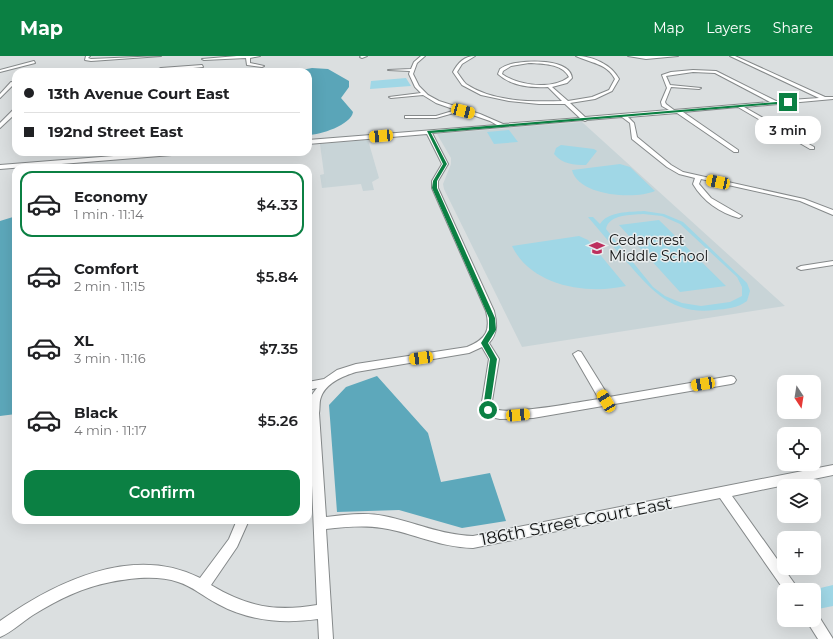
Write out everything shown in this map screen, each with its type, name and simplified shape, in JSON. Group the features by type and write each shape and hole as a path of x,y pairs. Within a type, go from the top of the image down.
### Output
{"street":[{"path":"88,58 159,56"},
{"path":"248,56 248,64 262,66"},
{"path":"184,68 202,66 205,58 258,56"},
{"path":"423,56 411,70 410,74 414,83 425,94 440,102 461,110 494,120 503,126"},
{"path":"473,56 460,63 455,72 460,82 484,94 534,103 566,103 600,96 614,88 617,82 616,76 607,67 578,56"},
{"path":"630,56 643,58 676,56"},
{"path":"732,56 833,103"},
{"path":"0,71 34,62"},
{"path":"548,86 568,80 571,77 570,73 554,65 534,62 510,65 504,67 500,72 504,77 515,82 548,86 585,120"},
{"path":"3,65 11,68"},
{"path":"390,70 411,70"},
{"path":"736,151 663,104 668,93 668,86 664,77 667,73 710,71 721,74 776,103"},
{"path":"0,97 12,84"},
{"path":"668,86 699,88"},
{"path":"391,97 425,94"},
{"path":"312,142 585,120 833,98"},
{"path":"739,106 812,148"},
{"path":"407,117 436,117 461,110"},
{"path":"0,126 12,114"},
{"path":"624,116 632,123 633,135 637,140 675,170 698,178 802,200 833,213"},
{"path":"326,639 314,413 316,396 327,382 340,373 356,368 462,352 484,343 493,330 492,318 435,188 435,181 445,164 428,132"},
{"path":"38,164 134,156"},
{"path":"0,167 12,166"},
{"path":"698,178 696,184 704,194 728,212 739,216"},
{"path":"802,200 807,194"},
{"path":"801,268 833,263"},
{"path":"484,343 494,359 486,408 500,415 518,415 731,380"},
{"path":"578,354 606,401"},
{"path":"312,385 327,382"},
{"name":"186th Street Court East","path":"320,524 357,521 382,522 458,542 473,542 833,470"},
{"path":"723,492 787,583"},
{"path":"202,586 233,543 241,524"},
{"path":"0,630 46,599 72,587 100,577 120,573 160,572 184,577 202,586 225,601 245,610 257,613 275,615 304,615 324,611"},
{"path":"818,627 826,639"}],"shaded area":[{"path":"312,68 328,69 349,81 349,87 341,98 353,112 351,117 341,125 313,135"},
{"path":"406,78 411,86 370,89 371,81"},
{"name":"Cedarcrest Middle School","path":"582,122 785,306 522,347 444,189 443,184 451,164 451,158 437,134"},
{"path":"509,130 518,142 494,144 487,132"},
{"path":"368,140 379,178 372,182 374,190 363,191 361,184 322,188 320,175 324,174 320,144"},
{"path":"561,145 594,149 597,151 586,165 573,164 564,162 554,154 556,148"},
{"path":"620,164 630,167 655,191 646,194 634,195 608,194 585,186 576,179 572,170"},
{"path":"644,211 664,214 683,222 747,283 750,291 747,301 732,308 700,311 675,305 664,299 645,282 588,217 593,217 600,224 614,214","holes":["643,214 662,216 680,224 737,277 742,287 742,296 730,302 701,306 682,303 665,296 653,287 606,229 611,220 621,216"]},
{"path":"12,217 12,414 0,416 0,221"},
{"path":"659,220 726,286 680,292 619,225"},
{"path":"579,236 588,240 626,286 611,289 578,288 546,279 532,270 521,260 512,246"},
{"path":"377,376 428,433 441,482 490,473 506,521 462,528 399,510 337,512 329,405 346,387"},
{"path":"833,585 833,606 821,608 821,588"}],"place":[{"name":"Cedarcrest Middle School","path":"597,248"}],"route":[{"path":"488,410 486,408 494,359 484,343 488,340 493,330 492,318 490,310 438,197 435,188 435,181 444,169 445,164 428,132 788,102"}]}
